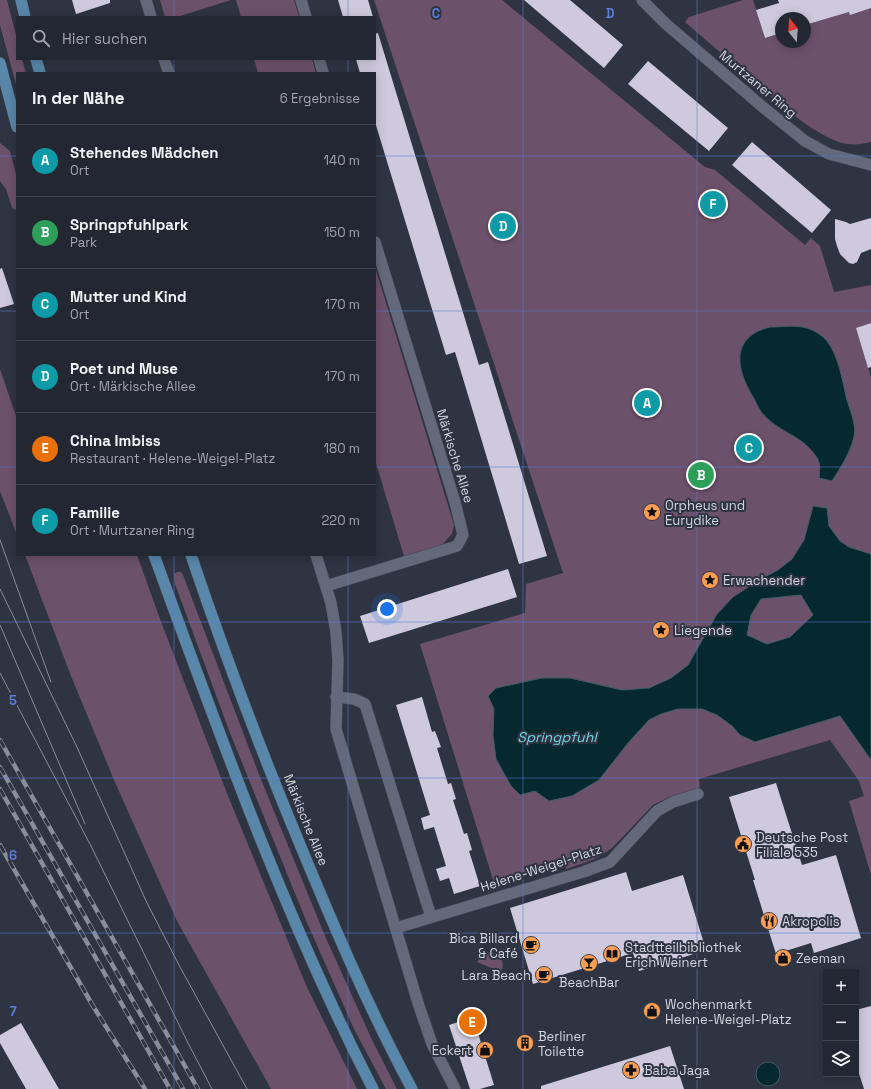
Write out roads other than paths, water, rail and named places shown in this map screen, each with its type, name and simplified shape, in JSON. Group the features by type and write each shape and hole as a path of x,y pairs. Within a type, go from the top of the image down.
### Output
{"main road":[{"path":"21,0 25,16"},
{"path":"36,60 40,72"},
{"path":"0,63 16,123"},
{"path":"154,556 210,709 255,825 307,951 345,1036 373,1089"},
{"name":"Märkische Allee","path":"191,556 245,704 332,924 378,1022 412,1089"}],"street":[{"path":"146,0 151,16"},
{"path":"301,0 306,16"},
{"name":"Murtzaner Ring","path":"642,0 666,24 804,141 830,154 871,165"},
{"path":"164,60 169,72"},
{"path":"319,60 323,72"},
{"name":"Märkische Allee","path":"326,586 457,546 463,535 445,469 376,245"},
{"path":"316,556 332,609 336,632 338,660 336,729 418,1003 432,1044 455,1089"},
{"path":"336,697 354,699 365,704 431,917"},
{"name":"Helene-Weigel-Platz","path":"396,928 583,872 610,862 657,811 673,802 698,794"}],"water":[{"path":"797,326 812,330 826,339 834,353 839,367 855,432 848,454 832,481 819,478 819,463 810,448 768,419 758,407 747,386 740,365 740,355 743,346 748,338 757,332 770,327"},
{"name":"Springpfuhl","path":"813,506 827,508 829,526 840,541 849,547 871,554 871,760 840,716 755,742 740,735 732,726 717,715 702,709 678,709 661,714 649,720 628,743 599,780 572,796 549,801 535,791 520,795 511,786 496,759 493,735 494,709 488,696 496,688 542,678 570,678 622,690 649,688 671,678 688,665 717,614 733,597 759,580 778,570 792,559 804,540","holes":["801,595 813,615 790,637 767,644 747,635 751,615 761,599"]},
{"path":"768,1062 776,1066 780,1074 776,1082 768,1086 760,1082 756,1074 760,1066"}],"tram line":[{"path":"0,540 51,682"},
{"path":"0,589 76,745 147,903 180,967 247,1089"},
{"path":"0,625 85,824"},
{"path":"0,673 91,846 212,1089"}],"railway":[{"path":"0,740 198,1089"},
{"path":"0,767 183,1089"},
{"path":"0,789 170,1089"},
{"path":"0,845 93,1006 145,1089"}],"place":[{"name":"Familie","path":"713,204"},
{"name":"Poet und Muse","path":"503,226"},
{"name":"Stehendes Mädchen","path":"647,403"},
{"name":"Mutter und Kind","path":"749,448"},
{"name":"Springpfuhlpark","path":"701,475"},
{"name":"Orpheus und Eurydike","path":"652,512"},
{"name":"Erwachender","path":"710,580"},
{"name":"Liegende","path":"661,630"},
{"name":"Deutsche Post Filiale 535","path":"743,844"},
{"name":"Akropolis","path":"769,921"},
{"name":"Bica Billard & Café","path":"531,945"},
{"name":"Stadtteilbibliothek Erich Weinert","path":"612,954"},
{"name":"Zeeman","path":"783,958"},
{"name":"BeachBar","path":"589,963"},
{"name":"Lara Beach","path":"544,975"},
{"name":"Wochenmarkt Helene-Weigel-Platz","path":"652,1011"},
{"name":"China Imbiss","path":"472,1022"},
{"name":"Berliner Toilette","path":"525,1043"},
{"name":"Eckert","path":"485,1050"},
{"name":"Baba Jaga","path":"631,1070"}]}
